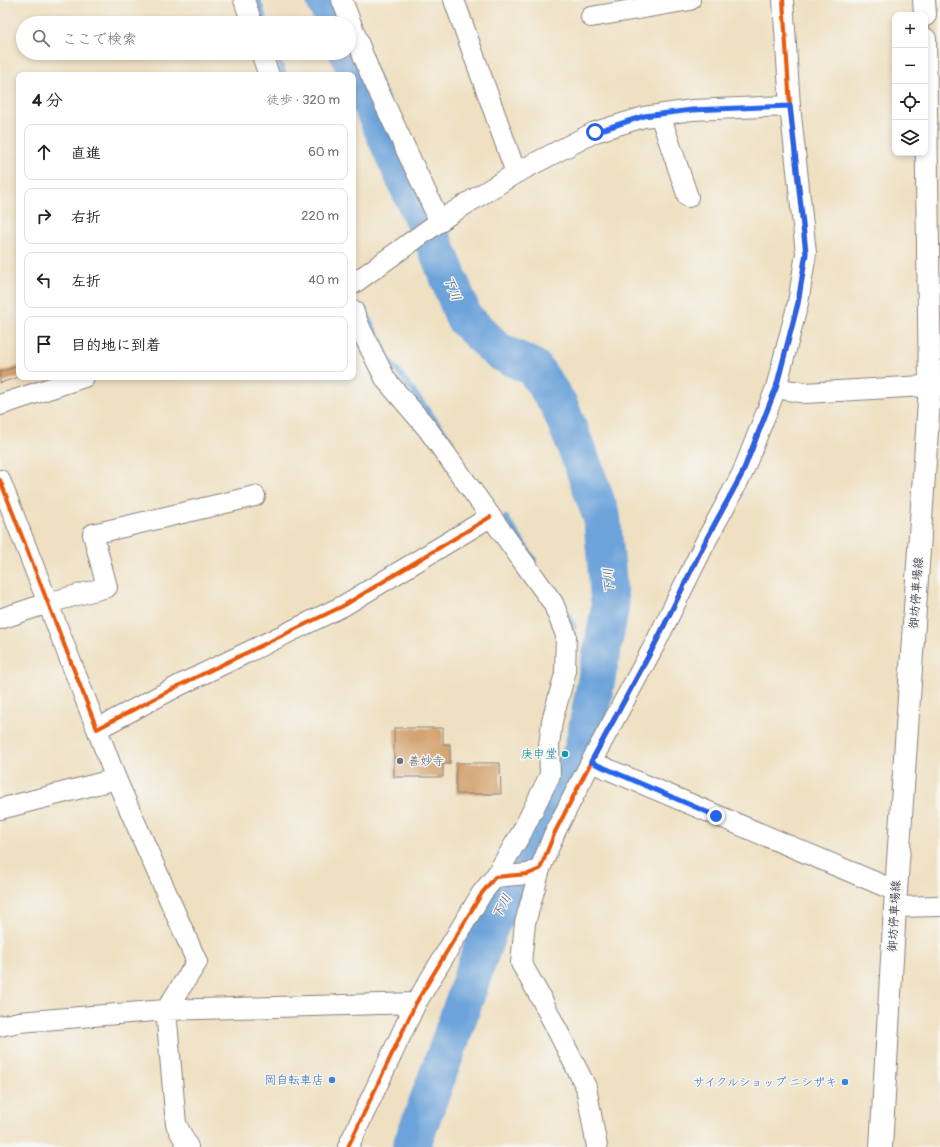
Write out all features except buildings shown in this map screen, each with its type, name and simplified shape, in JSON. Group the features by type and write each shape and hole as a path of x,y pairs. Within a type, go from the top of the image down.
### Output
{"main road":[{"path":"924,0 925,12"},
{"name":"御坊停車場線","path":"881,1147 895,899 935,386 925,48"}],"street":[{"path":"244,0 250,16"},
{"path":"342,0 348,16"},
{"path":"454,0 516,173"},
{"path":"591,18 690,0"},
{"path":"597,1147 586,1087 542,1000 520,963 525,923 534,872 591,762 655,644 708,536 742,474 776,388 798,303 806,253 790,106 783,0"},
{"path":"356,36 370,73 440,222"},
{"path":"264,60 268,72"},
{"path":"356,282 440,222 516,173 595,132 644,116 692,110 790,106"},
{"path":"660,115 688,197"},
{"path":"348,1147 416,1003 482,893 502,876 550,775 549,746 552,721 564,674 566,635 553,603 427,428 386,380 356,318"},
{"path":"0,405 75,380"},
{"path":"776,388 805,393 935,386"},
{"path":"0,480 116,779 197,962 166,1010 176,1124 188,1147"},
{"path":"0,619 48,603 107,587 93,534 255,496"},
{"path":"97,729 180,685 343,606 490,517"},
{"path":"591,762 895,899 940,906"},
{"path":"0,809 116,779"},
{"path":"502,876 534,872"},
{"path":"0,1026 19,1022 166,1010 416,1003"}],"waterway":[{"path":"258,0 264,16"},
{"name":"下川","path":"325,0 332,16"},
{"path":"279,60 283,72"},
{"name":"下川","path":"351,60 441,259 464,318 498,351 534,368 559,405 602,518 610,608 583,750 489,928 447,1050 411,1147"},
{"path":"363,307 387,357 451,441"},
{"path":"506,518 534,560"},
{"path":"569,617 574,627"}],"cycle path":[{"path":"348,1147 416,1003 482,893 495,877 528,874 540,869 555,832 655,644 708,537 742,474 776,388 798,303 806,253 790,106 783,0"},
{"path":"0,480 97,729 180,685 343,606 490,517"}],"place":[{"name":"庚申堂","path":"565,754"},
{"name":"善妙寺","path":"400,761"},
{"name":"岡自転車店","path":"332,1080"},
{"name":"サイクルショップ ニシザキ","path":"845,1082"}],"route":[{"path":"595,132 644,116 692,110 790,106 806,253 798,303 776,388 742,474 708,536 655,644 591,762 716,816"}]}
